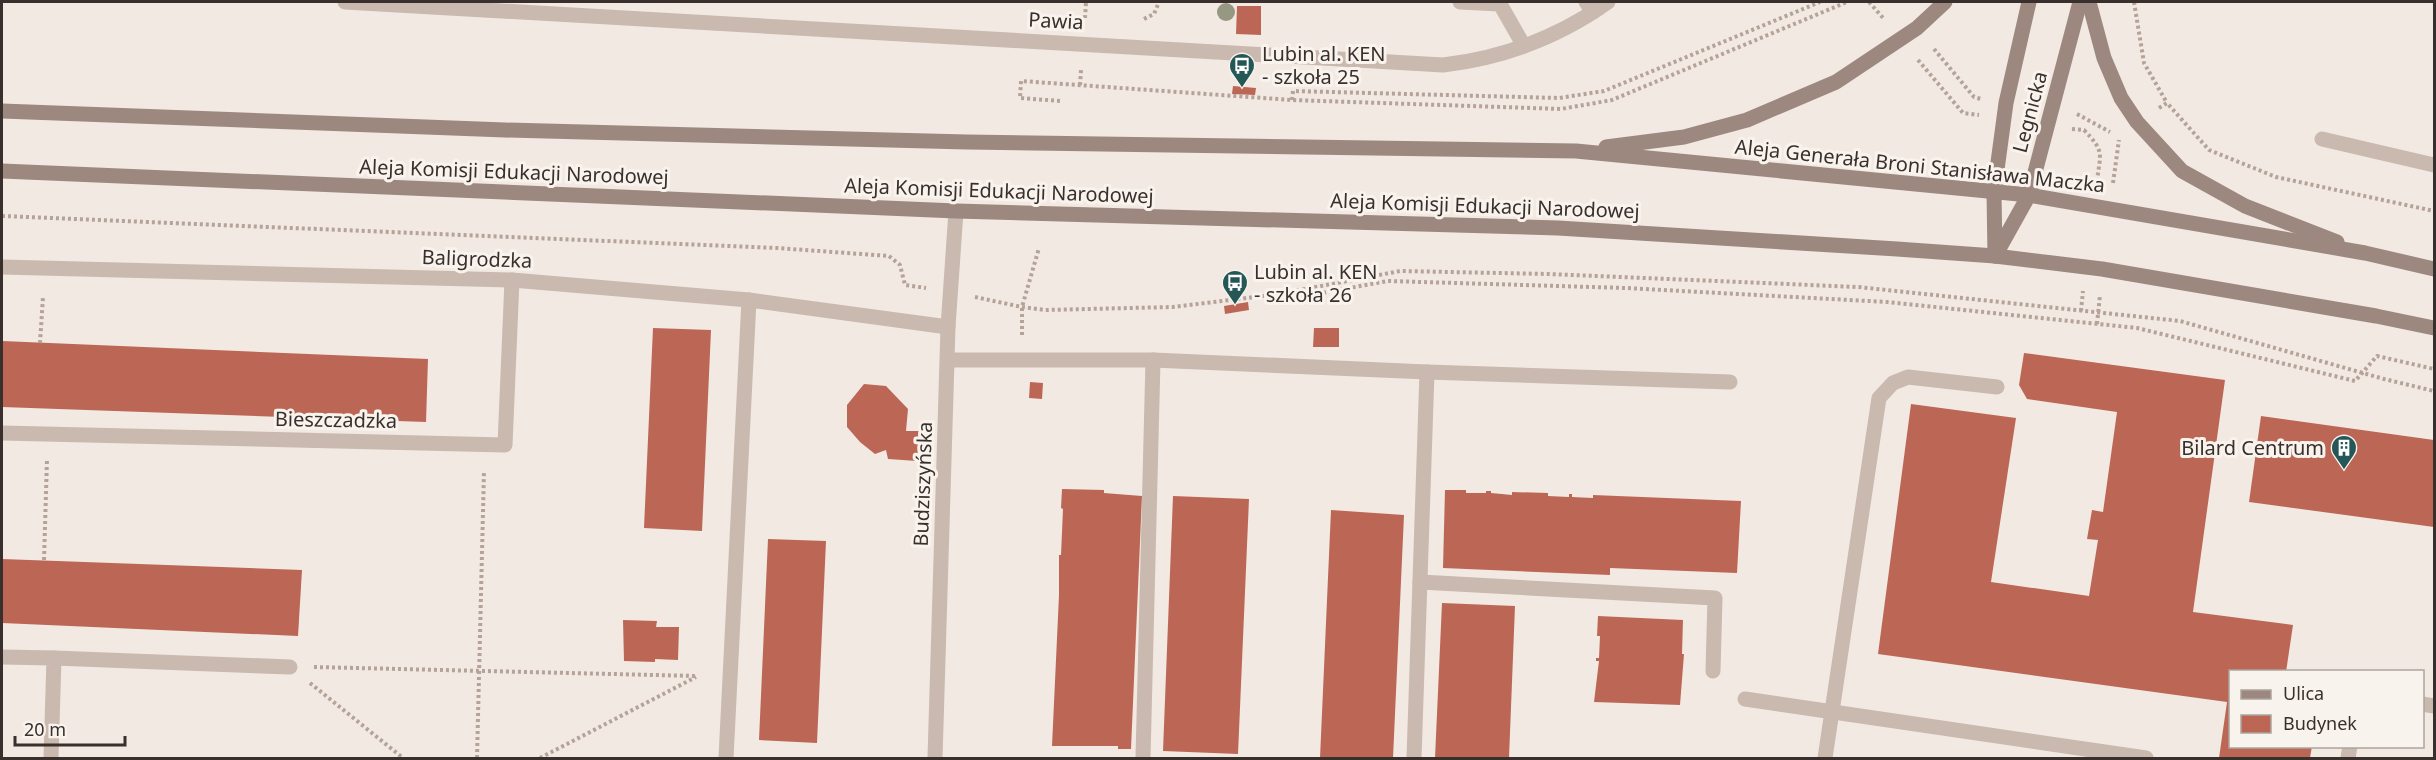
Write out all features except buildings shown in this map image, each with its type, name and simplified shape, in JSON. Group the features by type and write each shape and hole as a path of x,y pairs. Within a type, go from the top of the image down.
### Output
{"main road":[{"path":"2,111 505,130 967,142 1576,151 1683,137 1747,120 1836,82 1917,27 1945,2"},
{"name":"Legnicka","path":"1995,256 1994,192 2006,103 2029,2"},
{"name":"Legnicka","path":"1995,256 2029,195 2080,2"},
{"path":"2089,2 2104,58 2121,98 2137,122 2182,171 2245,206 2365,253"},
{"name":"Aleja Generała Broni Stanisława Maczka","path":"1576,151 2029,195 2365,253 2434,269"},
{"name":"Aleja Komisji Edukacji Narodowej","path":"2,171 956,212 1558,228 1995,256"},
{"path":"1995,256 2102,269 2434,328"}],"street":[{"name":"Pawia","path":"345,2 1443,65 1467,62 1524,46 1590,7 1608,2"},
{"path":"1460,2 1500,4 1524,46"},
{"path":"2322,139 2434,165"},
{"name":"Budziszyńska","path":"935,759 948,327 956,212"},
{"name":"Baligrodzka","path":"2,267 512,280 749,300 948,327"},
{"name":"Bieszczadzka","path":"2,433 505,445 512,280"},
{"path":"726,759 749,300"},
{"path":"948,360 1153,360 1730,382"},
{"path":"1143,759 1153,360"},
{"path":"1414,759 1427,372"},
{"path":"1825,759 1879,398 1893,383 1908,377 1998,387"},
{"path":"1420,582 1715,598 1713,671"},
{"path":"2,657 290,667"},
{"path":"51,759 54,658"},
{"path":"1745,699 2146,759"}],"path":[{"path":"1292,100 1293,91 1559,98 1604,91 1820,2"},
{"path":"1060,101 1020,98 1021,81 1292,100 1562,109 1612,100 1847,2"},
{"path":"2134,2 2144,63 2167,103 2209,150 2276,177 2434,211"},
{"path":"2137,122 2167,103"},
{"path":"2,216 822,251 889,256 900,265 905,285 950,292"},
{"path":"1022,325 1022,307 1039,248"},
{"path":"975,297 1022,307 1045,309 1173,307 1280,294 1400,271 1549,274 1858,287 2180,321 2434,391"},
{"path":"1280,294 1282,300 1374,282 1417,281 1626,288 1869,301 2137,328 2355,381 2377,356 2434,369"},
{"path":"40,343 44,297"},
{"path":"44,560 47,433"},
{"path":"477,759 485,445"},
{"path":"290,667 729,677"},
{"path":"290,667 403,759"},
{"path":"540,759 697,676"}],"place":[{"name":"Lubin al. KEN - szkoła 25","path":"1242,89"},
{"name":"Lubin al. KEN - szkoła 26","path":"1235,306"},
{"name":"Bilard Centrum","path":"2344,471"}]}
